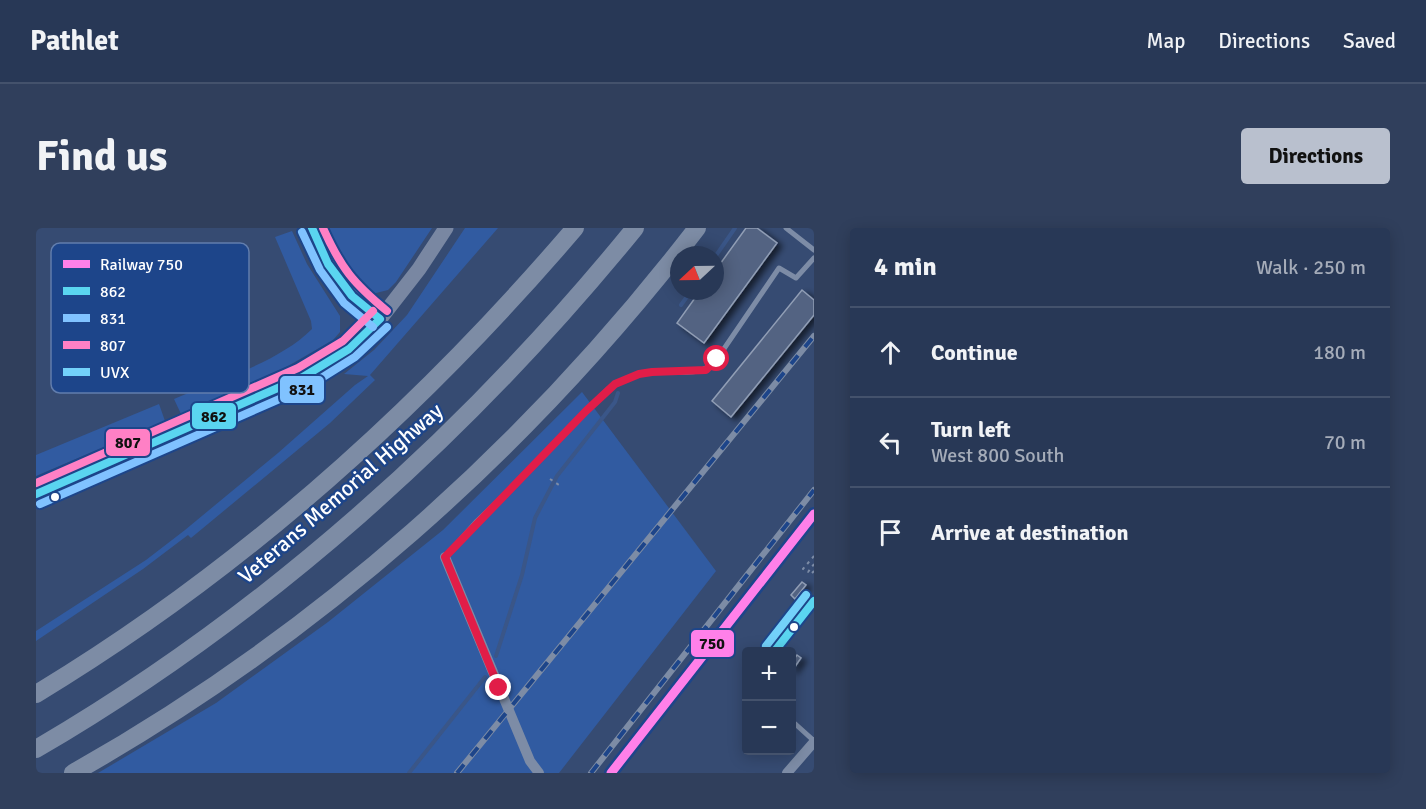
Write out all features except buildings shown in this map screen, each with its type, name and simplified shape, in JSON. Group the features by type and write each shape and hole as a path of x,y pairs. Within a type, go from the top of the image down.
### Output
{"highway":[{"name":"Veterans Memorial Highway","path":"36,694 162,610 326,481 431,384 496,317 575,228"},
{"name":"Veterans Memorial Highway","path":"36,749 128,691 218,628 299,565 377,499 447,434 524,356 635,228"},
{"path":"73,773 137,736 240,669 313,616 387,555 472,477 557,392 632,309 698,228"}],"main road":[{"path":"312,228 328,264 352,296 380,319"},
{"path":"36,494 303,377 349,349 380,319 419,269 446,228"}],"street":[{"path":"445,557 530,761 539,773"},
{"path":"787,773 814,742"},
{"path":"530,761 531,773"}],"lane":[{"path":"786,228 814,250"},
{"path":"445,557 477,521 608,389 639,374 706,370 717,359 779,268 796,278 814,258"},
{"path":"777,647 814,601"},
{"path":"796,726 814,742"}],"path":[{"path":"550,479 559,485"},
{"path":"814,556 804,569 808,572 814,564"}],"shaded area":[{"path":"329,228 432,228 396,282 388,290 372,294 364,289 351,274"},
{"path":"465,228 498,228 370,375 375,380 330,423 191,538 188,535 143,569 36,641 36,631 146,560 278,453 368,376 344,374 374,350 407,315"},
{"path":"292,231 307,264 340,316 340,332 333,340 288,366 249,383 249,368 282,352 312,329 311,321 275,237"},
{"path":"582,392 716,571 559,773 98,773 216,703 328,622 443,530"},
{"path":"189,393 228,393 181,414 174,399"},
{"path":"159,404 165,421 36,476 36,455"}],"waterway":[{"path":"723,246 735,228"},
{"path":"681,305 685,300"},
{"path":"496,656 522,575 535,518 557,476 615,402 618,393"},
{"path":"409,773 485,677"}],"railway":[{"path":"457,773 814,336"},
{"path":"591,773 814,490"}],"rail line":[{"name":"750","path":"611,773 814,514"}],"transit line":[{"name":"862","path":"312,228 328,264 352,296 380,319"},
{"name":"807","path":"323,228 349,274 387,311"},
{"name":"831","path":"302,232 320,270 344,303 373,327"},
{"name":"807","path":"249,390 298,368 343,341 373,311"},
{"name":"862","path":"36,494 303,377 349,349 380,319"},
{"name":"831","path":"40,504 307,387 355,357 387,327"},
{"name":"807","path":"36,483 241,393"},
{"name":"UVX","path":"766,646 806,595"},
{"name":"862","path":"778,647 814,601"}],"route":[{"path":"499,688 445,557 477,521 608,389 639,374 706,370 717,359"}]}
